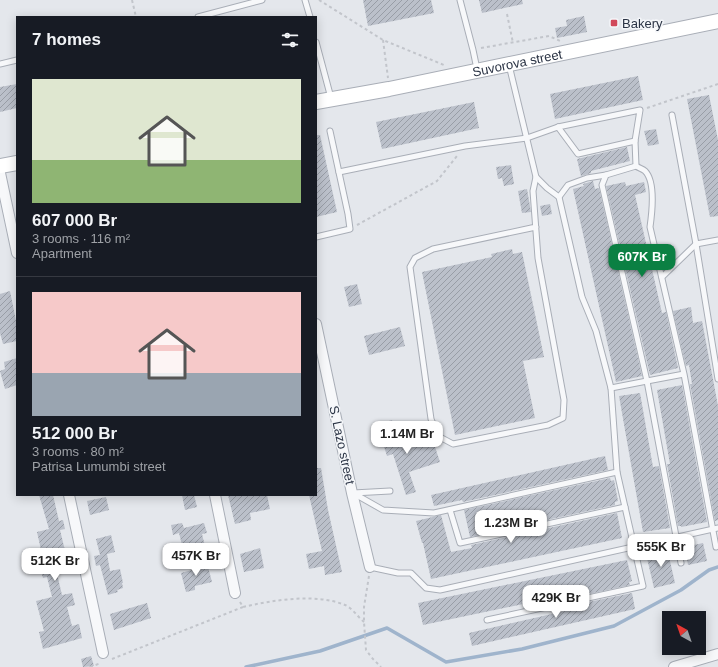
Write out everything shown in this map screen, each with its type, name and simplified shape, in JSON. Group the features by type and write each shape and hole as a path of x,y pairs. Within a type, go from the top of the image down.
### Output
{"main road":[{"name":"Suvorova street","path":"317,102 331,98 390,89 718,21"},
{"path":"0,166 16,163"}],"street":[{"path":"0,173 16,248"},
{"name":"S. Lazo street","path":"317,329 352,493 370,567"},
{"path":"69,496 103,658"},
{"path":"215,496 236,593"},
{"path":"674,667 718,654"}],"lane":[{"path":"202,16 262,0"},
{"path":"305,0 310,16"},
{"path":"460,0 477,71"},
{"path":"317,46 331,98"},
{"path":"0,64 16,60"},
{"path":"509,64 536,177 533,191 536,227 538,258 564,400 563,418 548,425 453,444 438,436 431,418 410,267 415,258 433,249 536,227"},
{"path":"339,172 465,146 527,138 558,127 640,110 635,141 636,166"},
{"path":"672,115 696,244 718,379"},
{"path":"558,127 578,154 635,141"},
{"path":"317,237 350,229 330,131"},
{"path":"559,197 568,185 587,178 606,175 636,166 646,171 651,185 653,207 650,227 684,374 715,528 716,547"},
{"path":"606,175 602,185 647,381 681,563"},
{"path":"487,620 643,586 617,472 611,388 596,331 582,297 559,197 536,177"},
{"path":"662,277 696,244 718,240"},
{"path":"611,388 684,374"},
{"path":"352,493 383,510 434,513 617,472"},
{"path":"352,493 390,491"},
{"path":"450,510 460,543 624,507"},
{"path":"370,567 398,573 411,573 426,588 440,590 715,528"}],"path":[{"path":"132,0 136,16"},
{"path":"319,0 383,40 444,65"},
{"path":"507,14 513,43"},
{"path":"473,50 549,36 561,41"},
{"path":"383,40 390,89"},
{"path":"640,110 718,84"},
{"path":"350,229 437,181 465,146"},
{"path":"370,567 364,607 365,642 366,650 380,667"},
{"path":"236,593 243,607"},
{"path":"90,667 103,658 243,607 286,600 307,599 331,601 347,606 364,622"}],"building":[{"path":"363,0 431,0 434,13 368,26"},
{"path":"479,0 522,0 523,4 482,13"},
{"path":"584,16 587,32 557,38 555,28 567,26 566,20"},
{"path":"638,76 643,100 555,119 550,94"},
{"path":"16,84 16,108 0,112 0,87"},
{"path":"709,95 718,140 718,216 710,217 687,99"},
{"path":"474,102 479,128 382,149 376,122"},
{"path":"656,129 659,144 648,146 644,131"},
{"path":"317,135 320,135 337,212 317,217"},
{"path":"627,147 630,161 591,171 591,173 581,176 577,159"},
{"path":"511,165 514,184 504,186 502,178 498,179 496,167"},
{"path":"593,181 595,189 599,188 642,376 616,382 573,189 584,186 583,184"},
{"path":"625,182 626,186 644,182 646,192 635,195 662,313 666,312 678,368 650,375 606,186"},
{"path":"527,189 531,212 522,213 518,191"},
{"path":"550,204 552,214 542,216 540,206"},
{"path":"512,249 513,254 522,252 544,357 523,361 535,418 455,435 422,272 492,257 491,254"},
{"path":"357,284 362,304 349,307 344,287"},
{"path":"10,291 16,321 16,341 3,344 0,333 0,294"},
{"path":"691,307 693,323 702,321 718,406 718,520 715,521 690,384 692,384 689,365 686,366 673,311"},
{"path":"400,327 405,346 369,355 364,336"},
{"path":"16,358 16,385 5,389 0,371 5,369 4,362"},
{"path":"682,385 707,522 681,527 678,526 667,464 670,464 657,390"},
{"path":"640,393 653,467 659,466 670,528 643,532 619,396"},
{"path":"392,420 401,447 408,449 433,441 440,462 409,472 416,492 406,495 393,454 387,456 377,425"},
{"path":"605,456 608,470 463,502 462,500 434,506 431,495"},
{"path":"317,468 321,468 328,510 342,572 325,575 324,566 309,569 306,554 322,551 309,496 317,496"},
{"path":"610,478 611,481 614,480 618,501 615,502 615,505 470,537 464,510"},
{"path":"39,496 53,496 59,521 63,520 65,529 60,530 70,571 57,574 62,595 72,593 75,605 67,607 72,626 79,624 82,638 43,649 39,632 44,631 36,601 52,597 47,577 43,578 38,561 43,559 37,532 49,529"},
{"path":"182,496 194,496 197,507 185,510"},
{"path":"228,496 267,496 270,509 250,513 251,520 235,524"},
{"path":"106,497 109,510 90,515 87,501"},
{"path":"617,513 622,538 431,579 423,543 416,521 441,515 451,552 472,548 471,545"},
{"path":"182,523 184,528 204,523 207,533 202,534 205,546 192,549 191,547 183,549 179,533 173,535 171,525"},
{"path":"111,535 115,552 107,554 110,571 120,569 123,588 117,590 118,592 108,595 100,565 96,566 94,556 100,555 96,539"},
{"path":"703,543 707,561 688,565 685,547"},
{"path":"260,548 264,568 244,572 240,554"},
{"path":"667,548 675,583 654,588 646,554"},
{"path":"627,560 632,581 629,582 630,585 562,600 561,596 423,625 418,603"},
{"path":"207,563 212,582 195,586 195,590 186,592 181,573 192,570 192,567"},
{"path":"632,593 635,609 472,646 469,633 565,611 564,607"},
{"path":"147,603 151,618 114,630 110,614"},
{"path":"91,656 94,666 83,667 81,659"}],"waterway":[{"path":"246,667 320,651 387,628 446,662 522,649 614,626 681,590 709,570 718,567"}],"place":[{"name":"Bakery","path":"614,23"}]}
